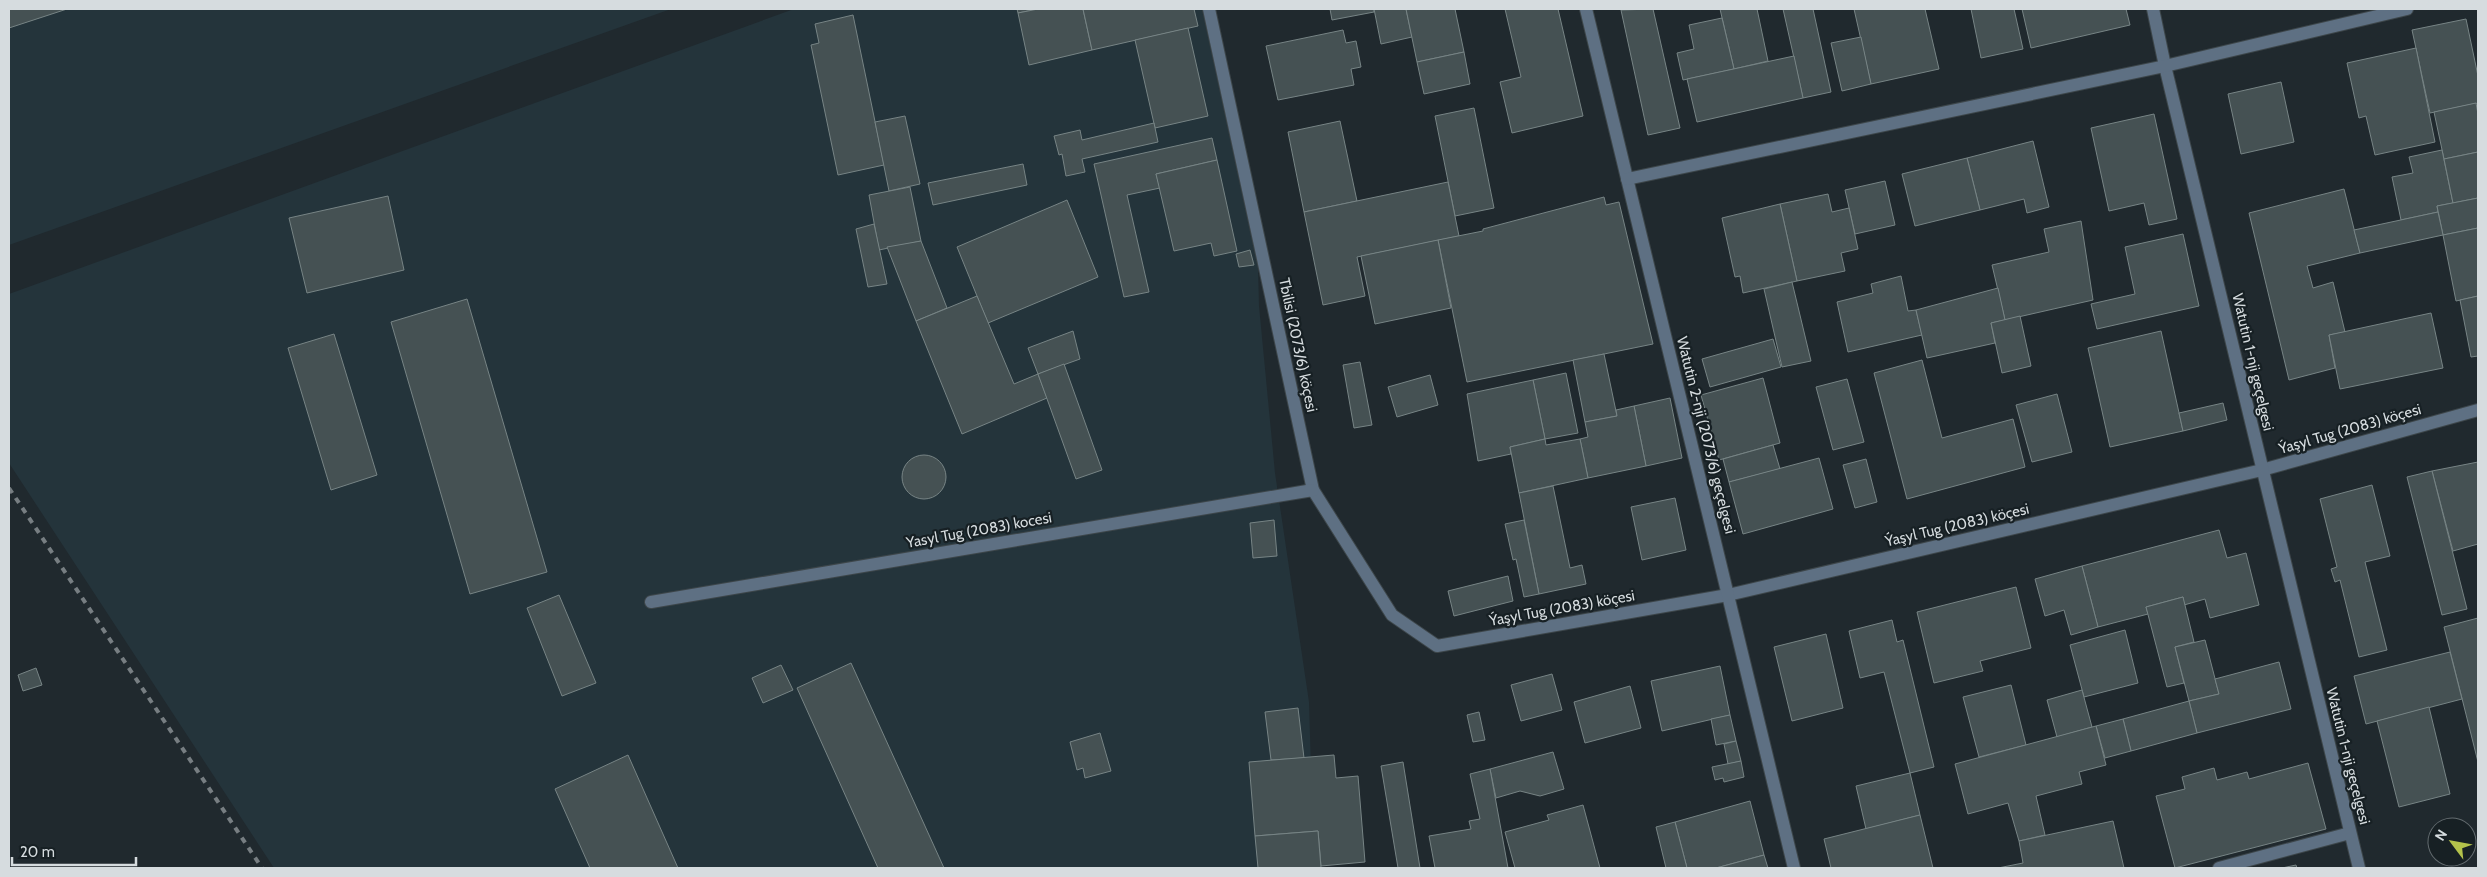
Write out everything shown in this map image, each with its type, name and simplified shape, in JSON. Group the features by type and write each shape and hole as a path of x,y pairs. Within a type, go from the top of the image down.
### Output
{"street":[{"name":"Tbilisi (2073/6) köçesi","path":"1209,9 1313,490 1392,615 1437,646"},
{"name":"Watutin 2-nji (2073/6) geçelgesi","path":"1586,9 1794,868"},
{"name":"Watutin 1-nji geçelgesi","path":"2153,9 2165,66 2359,868"},
{"path":"1627,179 2165,66 2407,9"},
{"name":"Ýaşyl Tug (2083) köçesi","path":"1437,646 1728,595 2262,470 2478,410"},
{"name":"Yasyl Tug (2083) kocesi","path":"651,602 1313,490"},
{"path":"2219,868 2350,833"}],"shaded area":[{"path":"9,9 671,9 9,245"},
{"path":"794,9 1202,9 1258,267 1259,306 1275,473 1309,702 1314,868 274,868 9,463 9,294"}],"building":[{"path":"9,9 67,9 9,28"},
{"path":"1017,9 1038,9 1018,13"},
{"path":"1038,9 1083,9 1092,50 1029,65 1018,13"},
{"path":"1083,9 1194,9 1198,26 1092,50"},
{"path":"1330,9 1374,9 1374,12 1332,20"},
{"path":"1374,9 1406,9 1412,37 1381,44"},
{"path":"1406,9 1455,9 1464,52 1417,62"},
{"path":"1505,9 1558,9 1583,116 1512,133 1500,82 1521,77"},
{"path":"1653,9 1680,128 1648,135 1621,10"},
{"path":"1720,9 1757,9 1768,61 1734,69"},
{"path":"1783,9 1813,9 1831,92 1803,98"},
{"path":"1854,9 1925,9 1939,69 1871,84"},
{"path":"1971,9 2014,9 2023,49 1981,58"},
{"path":"2022,9 2126,9 2130,25 2031,48"},
{"path":"853,15 884,165 838,175 811,45 819,43 815,24"},
{"path":"1722,18 1734,69 1683,80 1677,53 1694,49 1689,25"},
{"path":"2466,19 2478,76 2478,103 2430,113 2412,30"},
{"path":"1188,28 1208,116 1155,128 1135,40"},
{"path":"1343,30 1346,43 1356,41 1361,67 1351,69 1354,85 1278,100 1266,46"},
{"path":"1861,37 1871,84 1842,91 1831,43"},
{"path":"2416,48 2435,142 2375,155 2366,116 2359,118 2347,63"},
{"path":"1464,52 1470,84 1424,94 1417,62"},
{"path":"1794,56 1803,98 1697,122 1687,79"},
{"path":"2281,82 2294,142 2241,154 2228,94"},
{"path":"2476,103 2478,114 2478,152 2444,159 2434,112"},
{"path":"1474,108 1494,208 1455,216 1435,116"},
{"path":"2154,114 2177,219 2149,225 2144,203 2109,211 2091,128"},
{"path":"905,116 920,184 889,191 875,122"},
{"path":"1340,121 1357,201 1304,212 1288,132"},
{"path":"1154,123 1158,142 1082,159 1085,172 1066,176 1062,154 1059,155 1054,136 1080,130 1082,140"},
{"path":"1212,138 1217,160 1156,174 1160,188 1127,195 1149,292 1124,297 1094,164"},
{"path":"2033,141 2049,207 2027,213 2024,199 1980,210 1967,158"},
{"path":"2442,150 2453,203 2437,206 2438,212 2401,220 2392,177 2413,173 2409,157"},
{"path":"2478,152 2478,198 2453,203 2444,159"},
{"path":"1967,158 1980,210 1915,226 1902,174"},
{"path":"1217,160 1237,251 1214,256 1211,243 1174,251 1156,174"},
{"path":"1023,164 1027,185 933,205 928,183"},
{"path":"1885,181 1895,225 1855,234 1845,190"},
{"path":"1448,182 1459,236 1357,257 1365,296 1323,305 1304,212"},
{"path":"910,187 921,241 879,250 869,195"},
{"path":"2344,189 2360,253 2307,266 2313,288 2333,282 2345,332 2329,335 2335,368 2289,380 2249,213"},
{"path":"1828,194 1832,212 1849,208 1858,249 1841,253 1845,271 1797,281 1780,204"},
{"path":"388,196 404,270 307,293 289,218"},
{"path":"1604,197 1606,205 1619,202 1653,344 1467,382 1438,240 1483,231 1483,229"},
{"path":"2478,198 2478,228 2443,235 2437,206"},
{"path":"1067,200 1098,277 988,323 957,247"},
{"path":"1780,204 1797,281 1743,293 1740,276 1735,277 1722,218"},
{"path":"2438,212 2443,235 2360,253 2354,230"},
{"path":"2081,221 2093,300 2005,320 1992,265 2049,252 2044,229"},
{"path":"874,224 887,284 868,287 856,229"},
{"path":"2478,228 2478,296 2456,301 2443,235"},
{"path":"2183,234 2199,306 2097,329 2091,304 2135,294 2125,247"},
{"path":"1438,240 1451,308 1375,324 1361,256"},
{"path":"921,241 947,308 916,321 887,247"},
{"path":"1250,250 1254,265 1239,267 1236,254"},
{"path":"1901,276 1908,311 1916,310 1922,335 1848,352 1837,302 1873,293 1871,284"},
{"path":"1792,282 1811,361 1782,367 1764,289"},
{"path":"1998,288 2005,320 1991,323 1995,343 1927,358 1916,310"},
{"path":"977,296 1014,384 1038,374 1047,398 962,434 916,321"},
{"path":"2478,296 2478,356 2471,357 2460,300"},
{"path":"467,299 547,572 470,594 391,322"},
{"path":"2431,313 2443,368 2340,389 2329,335"},
{"path":"2020,316 2031,366 2002,373 1991,323"},
{"path":"1073,331 1080,359 1038,374 1028,348"},
{"path":"2161,331 2183,431 2110,447 2088,348"},
{"path":"334,334 377,475 331,490 288,348"},
{"path":"1773,339 1781,367 1710,387 1702,359"},
{"path":"1604,354 1617,416 1585,422 1573,360"},
{"path":"1922,360 1942,438 2013,419 2025,467 1907,499 1874,373"},
{"path":"1360,362 1372,425 1354,428 1343,365"},
{"path":"1064,364 1102,470 1076,479 1038,374"},
{"path":"1566,373 1578,433 1545,439 1533,380"},
{"path":"1430,375 1438,405 1397,417 1388,387"},
{"path":"1763,378 1780,443 1719,460 1701,395"},
{"path":"1847,379 1864,442 1833,450 1816,387"},
{"path":"1533,380 1545,439 1510,447 1511,454 1478,461 1467,394"},
{"path":"2057,394 2072,452 2032,462 2016,405"},
{"path":"1670,398 1682,458 1646,466 1634,406"},
{"path":"2223,403 2227,420 2183,431 2179,413"},
{"path":"1634,406 1646,466 1588,478 1580,439 1588,437 1585,422 1617,416 1616,410"},
{"path":"1545,439 1546,445 1580,439 1588,478 1519,493 1510,447"},
{"path":"1773,445 1780,469 1729,482 1723,459"},
{"path":"928,455 940,461 945,468 945,486 940,493 933,498 920,499 912,496 905,489 902,473 905,465 912,458"},
{"path":"1819,458 1833,509 1743,534 1729,482"},
{"path":"1866,459 1877,502 1855,508 1843,465"},
{"path":"2478,462 2478,544 2453,551 2432,471"},
{"path":"2432,471 2467,609 2442,615 2407,477"},
{"path":"2372,485 2390,556 2365,562 2387,650 2359,657 2340,580 2335,582 2331,569 2337,567 2320,499"},
{"path":"1553,486 1570,568 1582,565 1586,584 1539,594 1519,493"},
{"path":"1675,498 1686,550 1642,560 1631,507"},
{"path":"1274,520 1277,556 1253,558 1250,523"},
{"path":"1524,520 1539,594 1524,597 1516,559 1513,560 1505,524"},
{"path":"2219,530 2227,558 2246,553 2259,605 2210,618 2205,599 2184,605 2183,597 2146,607 2148,614 2098,627 2082,566"},
{"path":"2082,566 2098,627 2071,635 2064,610 2045,616 2035,579"},
{"path":"1508,576 1513,601 1454,616 1448,591"},
{"path":"2016,587 2031,648 1980,661 1983,671 1934,683 1917,612"},
{"path":"559,595 596,683 562,696 527,608"},
{"path":"2183,597 2194,642 2175,647 2184,683 2167,687 2146,607"},
{"path":"2478,618 2478,762 2444,627"},
{"path":"1892,620 1897,642 1903,640 1934,767 1910,773 1884,672 1860,678 1849,631"},
{"path":"2125,630 2138,683 2084,697 2070,645"},
{"path":"1826,634 1843,708 1792,721 1774,647"},
{"path":"2205,640 2219,694 2189,701 2175,647"},
{"path":"2450,652 2462,699 2366,724 2354,676"},
{"path":"2279,662 2291,709 2197,733 2189,701 2219,694 2215,679"},
{"path":"851,663 944,868 878,868 797,688"},
{"path":"781,665 793,690 763,703 752,678"},
{"path":"1720,666 1730,715 1662,731 1651,681"},
{"path":"36,668 42,685 23,691 18,675"},
{"path":"1552,674 1562,710 1521,721 1511,685"},
{"path":"2011,685 2026,745 1979,757 1963,697"},
{"path":"1630,686 1641,728 1585,743 1574,702"},
{"path":"2082,690 2092,727 2057,737 2047,700"},
{"path":"2189,701 2197,733 2131,751 2123,719"},
{"path":"2429,707 2450,794 2399,807 2377,721"},
{"path":"1298,708 1304,758 1271,760 1265,712"},
{"path":"1479,712 1485,740 1473,742 1467,715"},
{"path":"1730,715 1736,741 1716,745 1711,719"},
{"path":"2123,719 2131,751 2105,758 2096,726"},
{"path":"2096,726 2106,765 2079,772 2082,784 2036,796 2045,835 2019,841 2008,803 1968,814 1955,764"},
{"path":"1100,733 1111,771 1085,778 1083,768 1077,770 1070,742"},
{"path":"1736,741 1741,761 1728,764 1724,744"},
{"path":"1553,752 1564,789 1540,796 1520,791 1496,798 1490,769"},
{"path":"628,755 678,868 590,868 555,789"},
{"path":"1334,755 1336,778 1358,776 1365,862 1321,866 1318,831 1255,836 1249,762"},
{"path":"1741,761 1744,777 1724,782 1723,778 1715,780 1712,767"},
{"path":"1403,762 1420,868 1398,868 1381,766"},
{"path":"2308,763 2326,829 2175,868 2156,796 2185,789 2182,777 2214,768 2217,780 2247,772 2249,779"},
{"path":"1490,769 1508,868 1435,868 1429,836 1471,829 1469,821 1480,819 1470,774"},
{"path":"1910,773 1920,815 1866,829 1856,786"},
{"path":"1750,801 1764,855 1716,868 1687,868 1675,822"},
{"path":"1583,805 1600,868 1515,868 1505,832 1549,820 1547,815"},
{"path":"1920,815 1933,868 1831,868 1824,839"},
{"path":"2113,821 2124,868 1998,868 2023,863 2019,841"},
{"path":"1675,822 1687,868 1666,868 1656,827"},
{"path":"1318,831 1321,868 1258,868 1255,836"},
{"path":"1764,855 1768,868 1716,868"},
{"path":"2296,865 2297,868 2282,868"}],"railway":[{"path":"9,488 262,868"}]}
